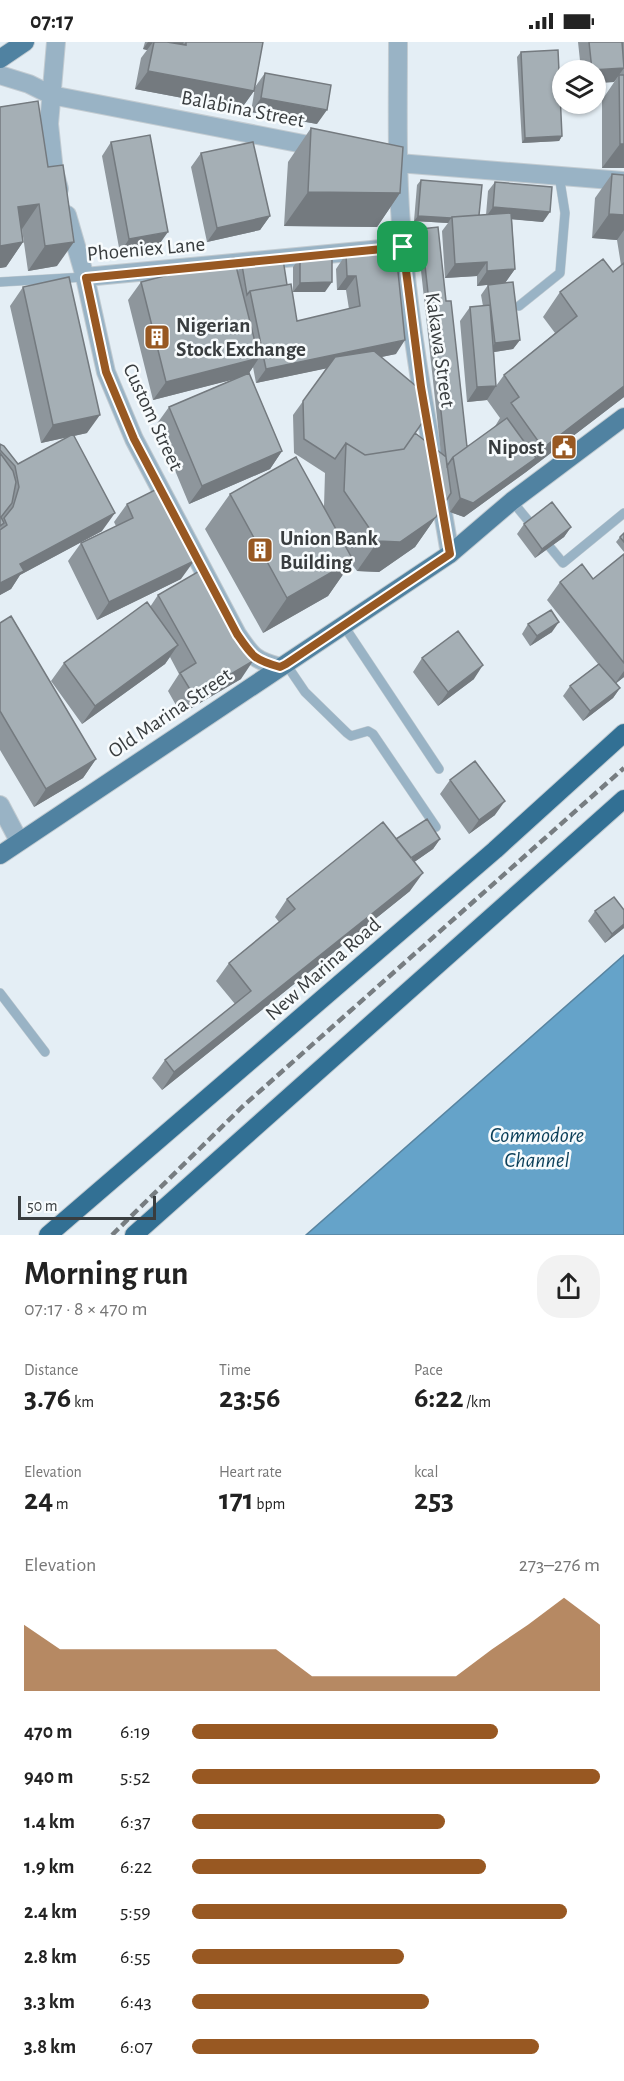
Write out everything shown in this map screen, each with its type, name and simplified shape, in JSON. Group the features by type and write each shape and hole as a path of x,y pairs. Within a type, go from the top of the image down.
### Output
{"highway":[{"name":"New Marina Road","path":"48,1235 486,858 624,733"},
{"path":"134,1235 624,799"}],"main road":[{"path":"0,59 25,42"},
{"name":"Old Marina Street","path":"0,855 450,554 513,501 624,417"}],"street":[{"name":"Custom Street","path":"56,42 49,124 54,171 86,278 106,372 134,439 237,634 259,661 283,666"},
{"name":"Kakawa Street","path":"398,42 398,163 403,247 421,387 450,554"},
{"name":"Balabina Street","path":"0,75 29,84 51,95 340,151"},
{"path":"363,156 398,163 624,181"},
{"name":"Phoeniex Lane","path":"86,278 403,247"},
{"path":"0,805 19,842"}],"lane":[{"path":"519,306 560,273 565,213 559,175"},
{"name":"Phoeniex Lane","path":"0,282 86,278"},
{"path":"513,501 563,563 624,513"},
{"path":"344,626 439,769"},
{"path":"283,666 305,692 347,733 351,736 368,731 373,734 436,827"},
{"path":"0,993 45,1052"}],"water":[{"name":"Commodore Channel","path":"624,955 624,1235 306,1235"}],"building":[{"path":"154,42 186,45 186,42 263,42 254,91 148,71"},
{"path":"589,42 622,42 624,68 606,69 606,60 591,60"},
{"path":"558,50 558,60 552,60 552,114 561,114 562,136 525,138 521,52"},
{"path":"265,73 331,85 327,110 261,98"},
{"path":"619,75 624,75 624,144 620,144"},
{"path":"38,101 48,167 63,165 74,242 45,246 39,204 18,207 23,242 0,246 0,107"},
{"path":"311,128 403,147 400,193 308,192"},
{"path":"150,135 168,232 129,239 111,142"},
{"path":"253,142 270,216 217,228 201,153"},
{"path":"612,174 624,175 624,215 609,214"},
{"path":"421,180 482,185 479,215 451,218 418,216"},
{"path":"495,182 552,187 550,212 493,207"},
{"path":"511,213 515,269 487,271 487,262 455,264 452,217"},
{"path":"438,227 446,301 451,301 467,447 453,457 447,466 421,229"},
{"path":"383,250 397,262 405,340 266,369 250,291 291,284 297,321 360,306 356,276 347,276 346,254"},
{"path":"300,257 332,257 332,282 300,283"},
{"path":"234,258 259,358 166,382 141,282"},
{"path":"283,259 287,285 250,291 247,295 242,265"},
{"path":"603,259 613,272 624,263 624,386 543,448 511,403 519,397 504,375 577,316 560,292"},
{"path":"69,277 100,415 53,425 23,287"},
{"path":"513,282 520,340 495,343 488,285"},
{"path":"490,305 496,386 477,387 470,307"},
{"path":"374,351 417,387 422,423 404,449 365,455 346,443 335,459 304,439 303,401 335,357"},
{"path":"249,373 282,451 202,486 169,407"},
{"path":"507,418 536,458 473,503 460,498 453,457"},
{"path":"415,433 446,457 451,493 436,517 400,542 378,541 344,491 346,443 365,455 404,449"},
{"path":"73,434 115,513 20,564 24,571 0,583 0,530 7,525 4,518 13,507 19,487 15,466 0,450 0,444 18,464"},
{"path":"0,453 13,471 16,482 12,503 1,517 4,523 0,526"},
{"path":"296,457 353,560 287,598 230,494"},
{"path":"159,488 194,561 109,602 81,543 133,518 127,504"},
{"path":"552,502 571,527 542,549 524,524"},
{"path":"624,554 624,663 560,582 582,564 593,579"},
{"path":"201,570 253,661 194,696 180,673 196,663 158,595"},
{"path":"147,602 178,645 95,706 64,663"},
{"path":"551,610 559,622 537,636 528,624"},
{"path":"11,616 96,759 46,789 0,711 0,623"},
{"path":"458,631 483,665 448,692 422,658"},
{"path":"599,664 620,688 590,711 570,686"},
{"path":"475,761 505,801 479,820 450,780"},
{"path":"427,819 440,839 411,858 396,839"},
{"path":"383,822 423,873 174,1072 165,1060 251,991 229,963 295,909 287,899"},
{"path":"614,897 624,910 624,924 612,934 595,911"}],"railway":[{"path":"112,1235 242,1107 624,768"}],"place":[{"name":"Nigerian Stock Exchange","path":"157,337"},
{"name":"Nipost","path":"564,447"},
{"name":"Union Bank Building","path":"260,550"}],"route":[{"path":"403,247 421,387 450,554 286,664 280,667 259,661 237,634 134,439 106,372 86,278 403,247"}]}
